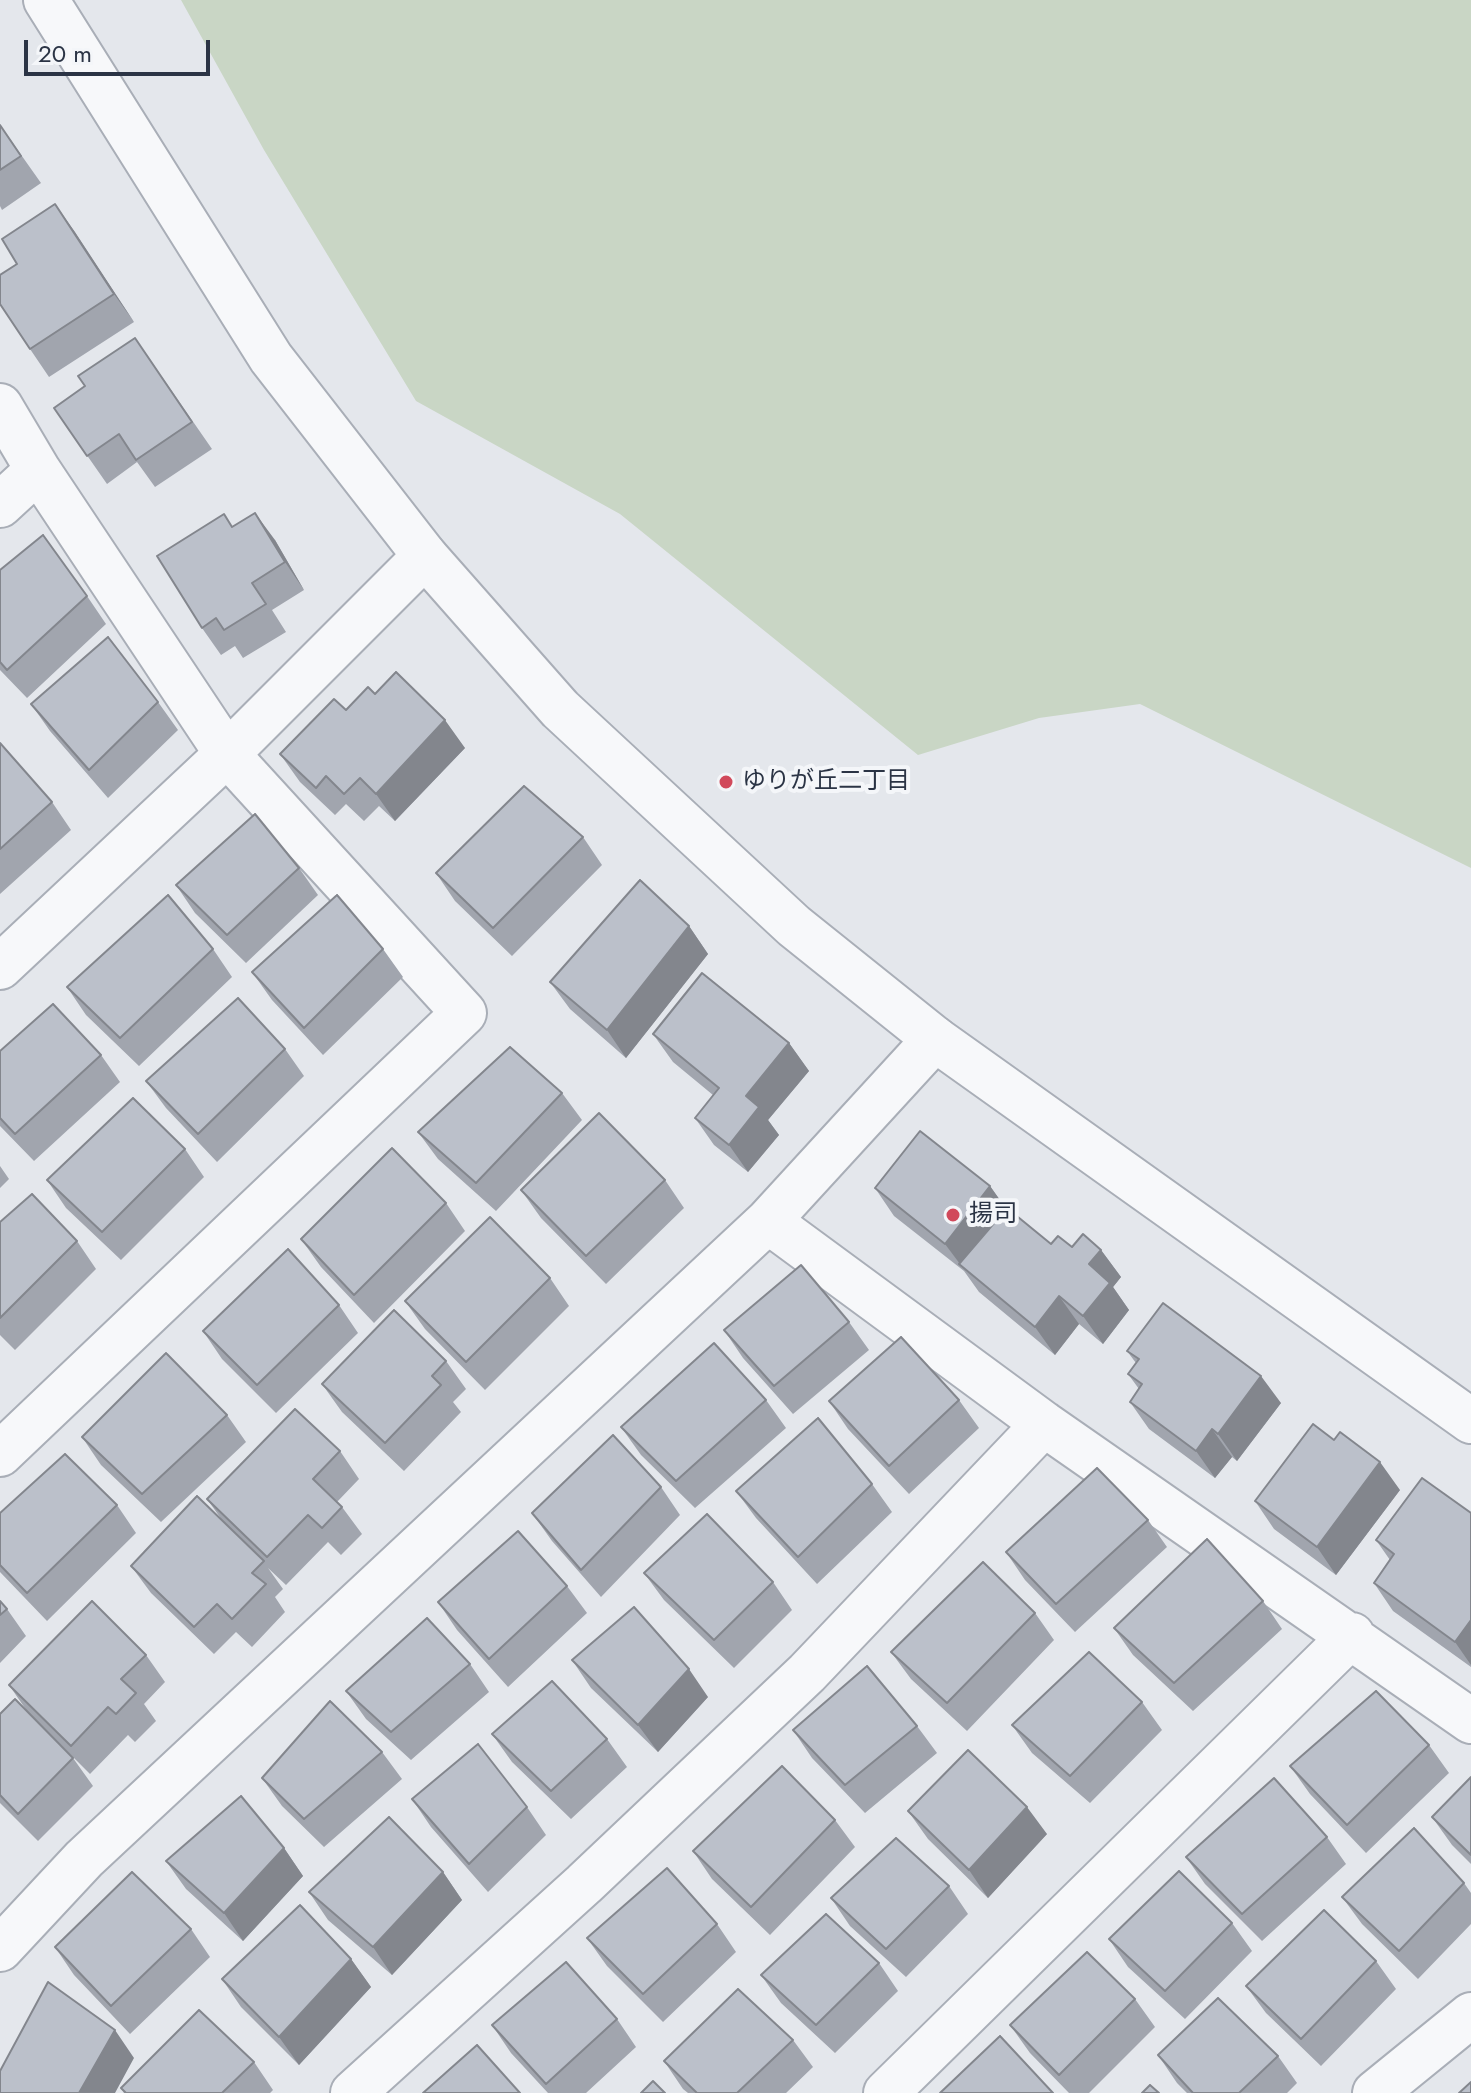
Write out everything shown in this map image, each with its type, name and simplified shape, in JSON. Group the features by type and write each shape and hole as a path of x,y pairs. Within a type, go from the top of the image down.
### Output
{"street":[{"path":"46,0 271,358 425,556 560,709 794,926 935,1039 1471,1421"},
{"path":"0,406 38,470 227,754 464,1013 0,1454"},
{"path":"0,505 38,470"},
{"path":"0,967 227,754 425,556"},
{"path":"0,1949 84,1859 768,1221 935,1039"},
{"path":"768,1221 1044,1424 1352,1635 1471,1721"},
{"path":"353,2093 584,1884 807,1673 1044,1424"},
{"path":"886,2093 1352,1635"},
{"path":"1375,2093 1471,2015"}],"green space":[{"path":"181,0 1471,0 1471,868 1140,704 1039,718 918,755 620,514 416,401 264,150"}],"building":[{"path":"0,125 21,156 0,170"},
{"path":"55,204 114,294 30,349 0,304 0,275 17,264 2,239"},
{"path":"135,338 192,422 136,460 119,434 87,456 54,408 85,386 78,376"},
{"path":"255,513 285,562 252,583 266,604 224,630 216,618 202,628 157,556 224,514 232,527"},
{"path":"43,535 87,596 7,670 0,662 0,570"},
{"path":"108,637 158,702 89,770 31,704"},
{"path":"396,672 445,720 376,794 360,778 344,794 326,776 316,788 280,754 334,699 346,710 368,687 375,694"},
{"path":"0,743 52,802 0,849"},
{"path":"524,786 583,837 493,928 436,873"},
{"path":"255,814 299,868 227,935 176,885"},
{"path":"640,880 689,926 607,1030 550,982"},
{"path":"168,895 213,949 120,1038 67,987"},
{"path":"337,895 383,949 304,1028 252,972"},
{"path":"702,973 789,1043 746,1096 759,1107 729,1145 695,1118 719,1088 653,1034"},
{"path":"238,998 285,1049 198,1134 146,1081"},
{"path":"53,1004 101,1055 15,1134 0,1118 0,1051"},
{"path":"510,1047 562,1093 476,1183 418,1132"},
{"path":"133,1098 185,1149 102,1232 47,1180"},
{"path":"599,1113 665,1180 586,1256 521,1190"},
{"path":"920,1131 990,1186 945,1244 875,1188"},
{"path":"392,1148 446,1203 354,1295 301,1239"},
{"path":"32,1194 77,1241 0,1318 0,1222"},
{"path":"1007,1208 1051,1244 1058,1236 1072,1247 1083,1234 1101,1250 1089,1264 1110,1283 1083,1316 1059,1296 1035,1327 959,1264"},
{"path":"490,1217 550,1278 466,1362 405,1301"},
{"path":"288,1249 339,1305 257,1385 203,1331"},
{"path":"801,1265 849,1322 774,1386 724,1330"},
{"path":"1163,1303 1261,1376 1218,1434 1212,1429 1196,1451 1130,1402 1142,1384 1128,1374 1139,1359 1127,1351"},
{"path":"394,1310 446,1361 432,1376 441,1385 385,1443 322,1384"},
{"path":"901,1337 959,1400 889,1466 829,1401"},
{"path":"714,1343 766,1400 676,1481 621,1427"},
{"path":"166,1353 227,1415 142,1494 82,1437"},
{"path":"295,1409 340,1451 313,1479 342,1507 322,1528 308,1515 267,1557 207,1499"},
{"path":"818,1418 872,1484 798,1557 736,1491"},
{"path":"1313,1424 1334,1440 1340,1432 1380,1462 1317,1547 1255,1501"},
{"path":"613,1435 661,1487 581,1570 532,1513"},
{"path":"65,1454 117,1505 27,1593 0,1565 0,1513"},
{"path":"1097,1468 1148,1520 1056,1604 1006,1552"},
{"path":"1422,1478 1471,1513 1471,1620 1455,1642 1374,1583 1394,1554 1376,1540"},
{"path":"197,1496 264,1561 252,1573 266,1584 232,1619 217,1604 194,1627 131,1566"},
{"path":"707,1514 773,1582 714,1640 644,1573"},
{"path":"518,1531 567,1586 489,1659 438,1602"},
{"path":"1207,1539 1263,1601 1174,1683 1114,1628"},
{"path":"983,1562 1035,1613 947,1703 891,1652"},
{"path":"0,1601 7,1609 0,1615"},
{"path":"92,1601 146,1655 121,1679 136,1693 116,1714 108,1707 71,1746 9,1685"},
{"path":"634,1607 689,1669 638,1725 572,1660"},
{"path":"427,1618 470,1664 391,1732 346,1691"},
{"path":"1089,1652 1142,1702 1070,1776 1012,1725"},
{"path":"867,1666 917,1726 845,1785 793,1730"},
{"path":"552,1681 607,1739 551,1791 492,1734"},
{"path":"1376,1691 1429,1745 1347,1825 1290,1766"},
{"path":"15,1699 73,1758 18,1814 0,1795 0,1714"},
{"path":"330,1701 382,1752 304,1819 262,1778"},
{"path":"478,1744 527,1807 469,1864 412,1799"},
{"path":"968,1750 1027,1807 969,1870 908,1811"},
{"path":"782,1766 835,1820 751,1907 693,1851"},
{"path":"1471,1777 1471,1855 1432,1817"},
{"path":"1274,1778 1327,1837 1242,1914 1186,1857"},
{"path":"241,1796 284,1848 224,1913 166,1861"},
{"path":"389,1817 443,1872 373,1947 309,1892"},
{"path":"1414,1828 1464,1883 1399,1951 1342,1897"},
{"path":"896,1838 949,1886 886,1949 831,1898"},
{"path":"667,1868 717,1924 643,1994 587,1938"},
{"path":"1179,1871 1232,1923 1165,1991 1109,1939"},
{"path":"132,1872 191,1929 111,2006 55,1947"},
{"path":"300,1905 351,1959 279,2037 222,1979"},
{"path":"1324,1910 1376,1961 1301,2039 1246,1986"},
{"path":"826,1914 879,1963 816,2025 761,1975"},
{"path":"1087,1952 1135,1999 1059,2075 1010,2025"},
{"path":"566,1962 617,2019 546,2084 492,2025"},
{"path":"48,1982 115,2030 79,2093 0,2093 0,2071"},
{"path":"738,1989 793,2040 737,2093 697,2093 664,2061"},
{"path":"1218,1998 1278,2056 1239,2093 1193,2093 1158,2055"},
{"path":"199,2010 254,2062 222,2093 126,2093 121,2088"},
{"path":"1000,2036 1053,2093 940,2093"},
{"path":"477,2045 520,2093 423,2093"},
{"path":"653,2081 665,2093 641,2093"},
{"path":"1471,2082 1471,2093 1459,2093"},
{"path":"1150,2085 1159,2093 1142,2093"}],"place":[{"name":"ゆりが丘二丁目","path":"726,782"},
{"name":"揚司","path":"953,1215"}]}
